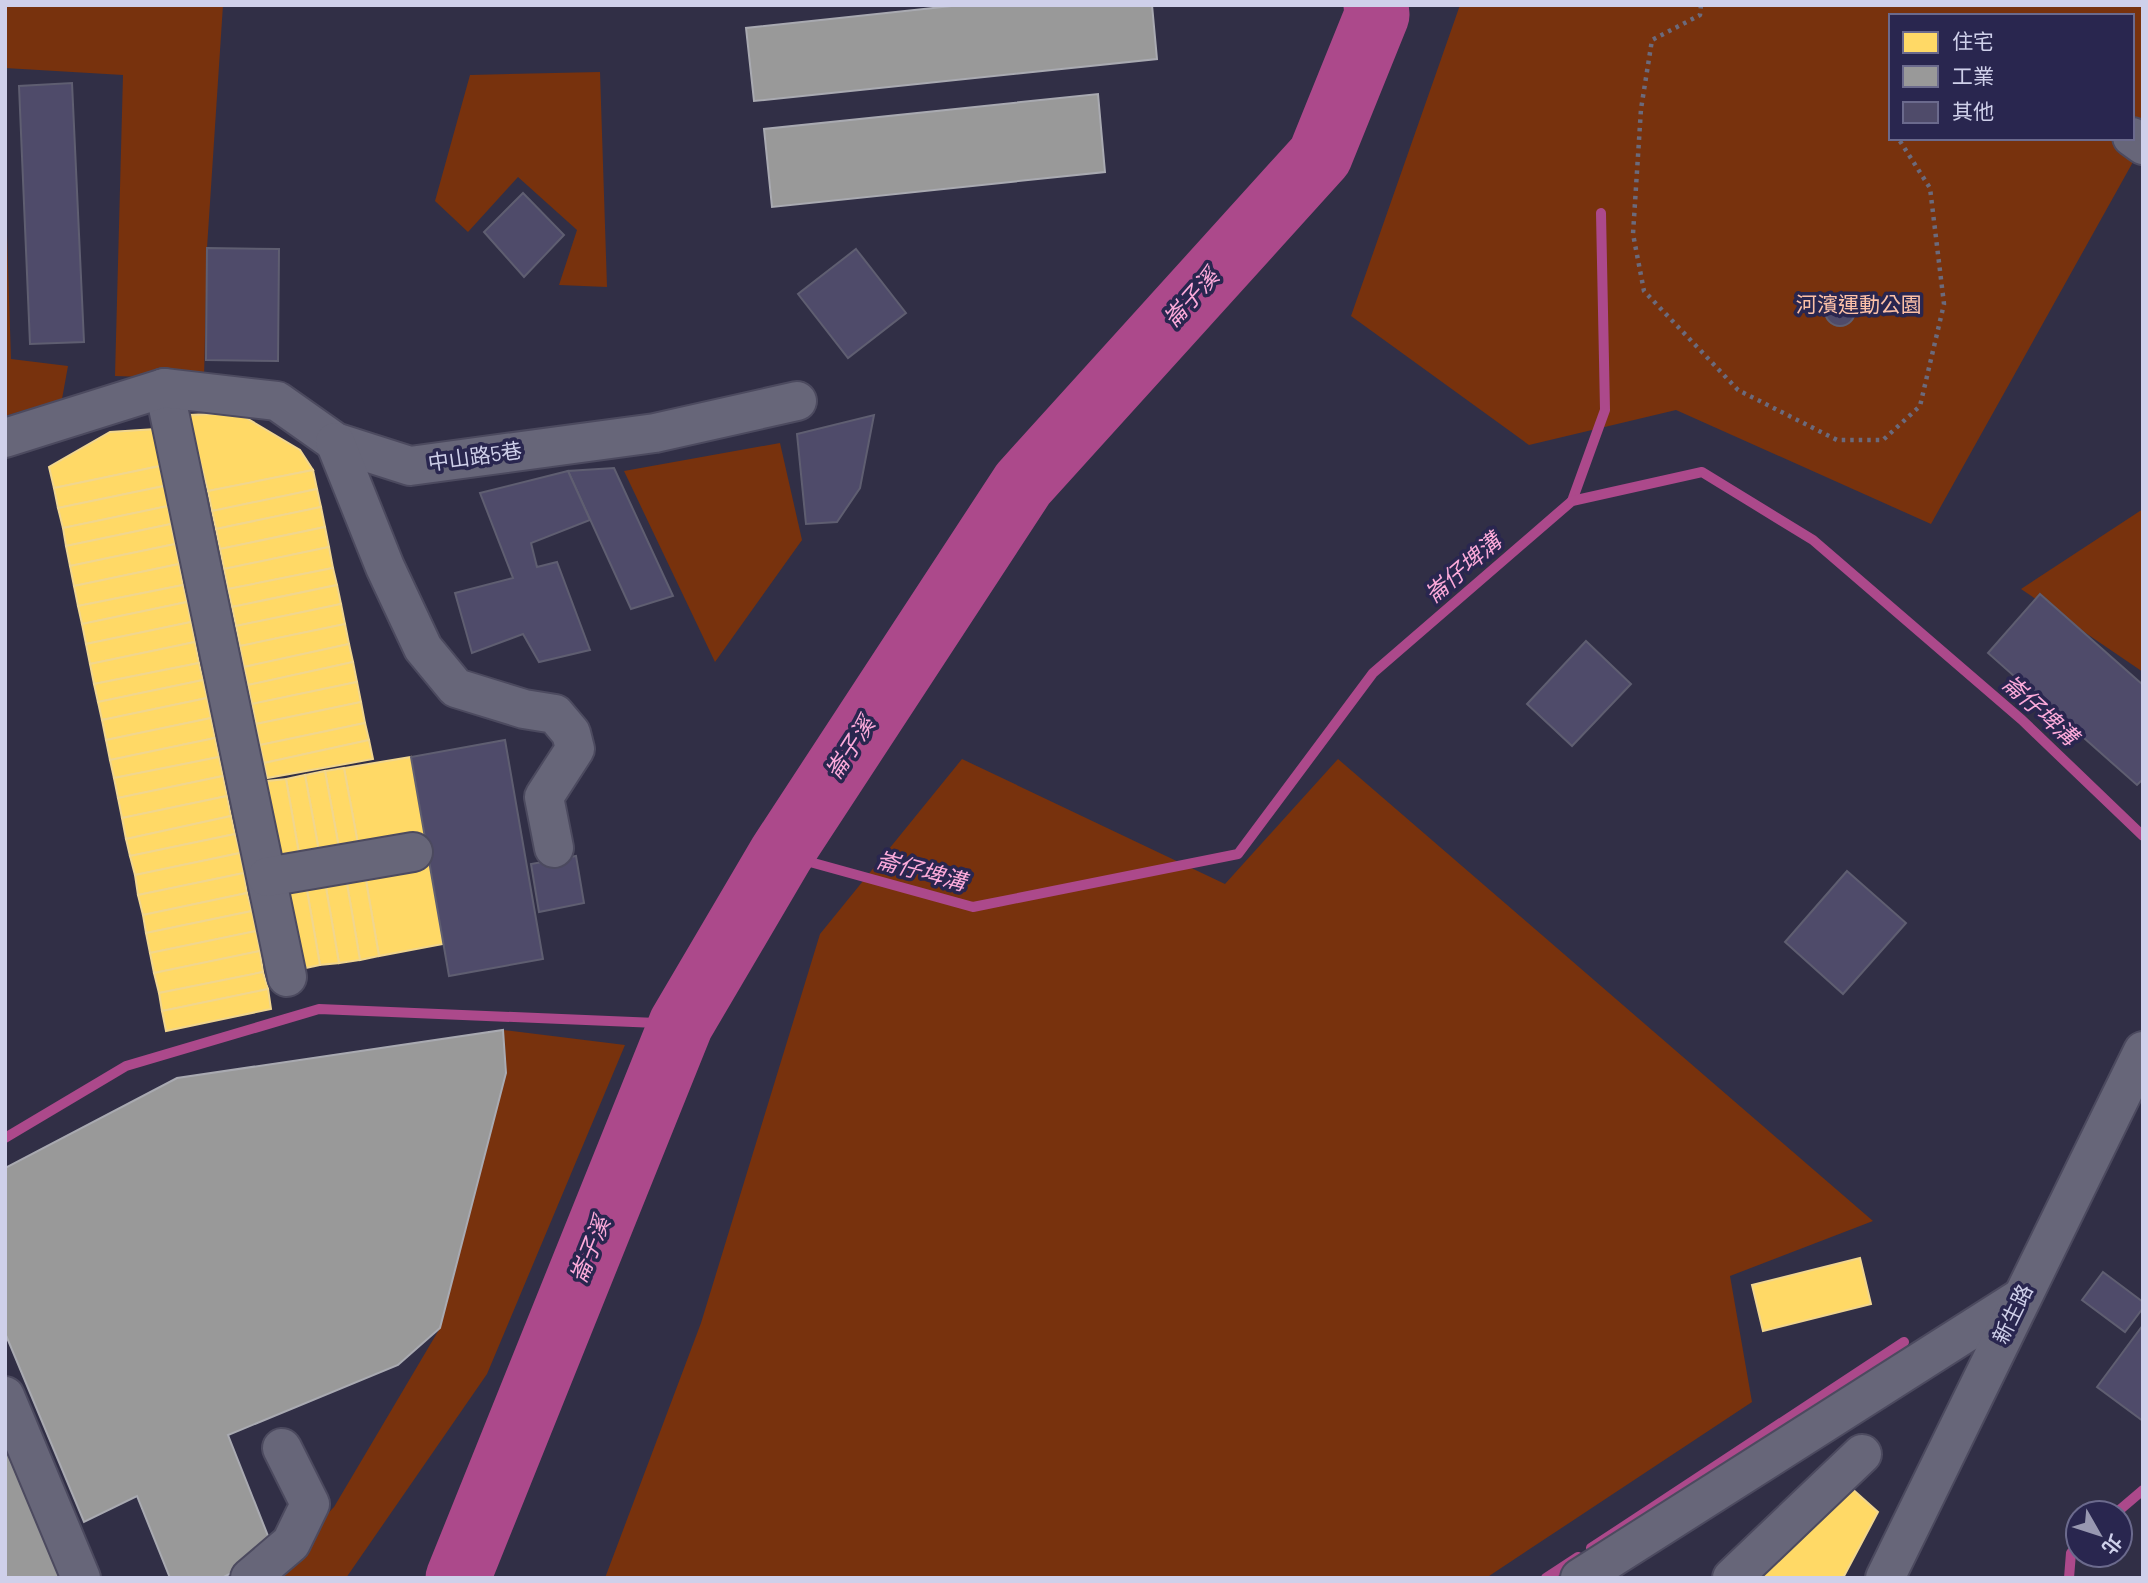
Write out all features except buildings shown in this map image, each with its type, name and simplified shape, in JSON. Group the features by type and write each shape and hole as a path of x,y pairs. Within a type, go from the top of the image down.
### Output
{"street":[{"name":"中山路5巷","path":"5,439 164,388 277,401 335,442 410,466 655,433 797,401"},
{"path":"164,388 287,977"},
{"path":"335,442 385,567 423,648 456,688 524,709 555,714 571,733 575,749 544,797 554,848"},
{"path":"267,877 412,852"},
{"name":"新生路","path":"1885,1578 2019,1299 2143,1051"},
{"path":"1580,1578 2019,1299"},
{"path":"5,1396 81,1578"},
{"path":"250,1578 291,1543 310,1504 282,1448"},
{"path":"1732,1578 1862,1454"}],"path":[{"path":"1701,5 1700,15 1652,40 1641,109 1633,234 1644,292 1738,390 1837,440 1883,439 1920,406 1944,304 1930,188 1899,140"}],"green space":[{"path":"5,5 223,5 207,248 204,379 115,376 123,75 5,68"},
{"name":"河濱運動公園","path":"1460,5 2143,5 2143,144 1931,524 1676,410 1529,445 1351,316"},
{"path":"600,72 607,287 559,285 577,230 518,177 468,232 435,201 470,75"},
{"path":"5,172 11,359 68,366 62,399 5,416"},
{"path":"780,443 802,540 715,662 624,471"},
{"path":"2143,509 2143,672 2021,589"},
{"path":"962,759 1225,884 1338,759 1873,1221 1730,1276 1752,1402 1486,1578 605,1578 701,1323 820,934"},
{"path":"503,1030 625,1045 487,1374 346,1578 266,1578 334,1507 440,1328 506,1073"}],"waterway":[{"name":"崙子溪","path":"458,1578 681,1024 781,854 1023,484 1320,156 1377,15 1376,5"},
{"path":"1572,501 1605,410 1601,213"},
{"name":"崙仔埤溝","path":"781,854 973,907 1238,854 1373,673 1572,501 1702,472 1813,540 2022,720 2143,836"},
{"path":"5,1138 126,1066 319,1009 681,1024"},
{"path":"1591,1548 1904,1342"},
{"path":"2132,1499 2143,1490"},
{"path":"1546,1578 1578,1557"},
{"path":"2069,1578 2070,1569"}]}
